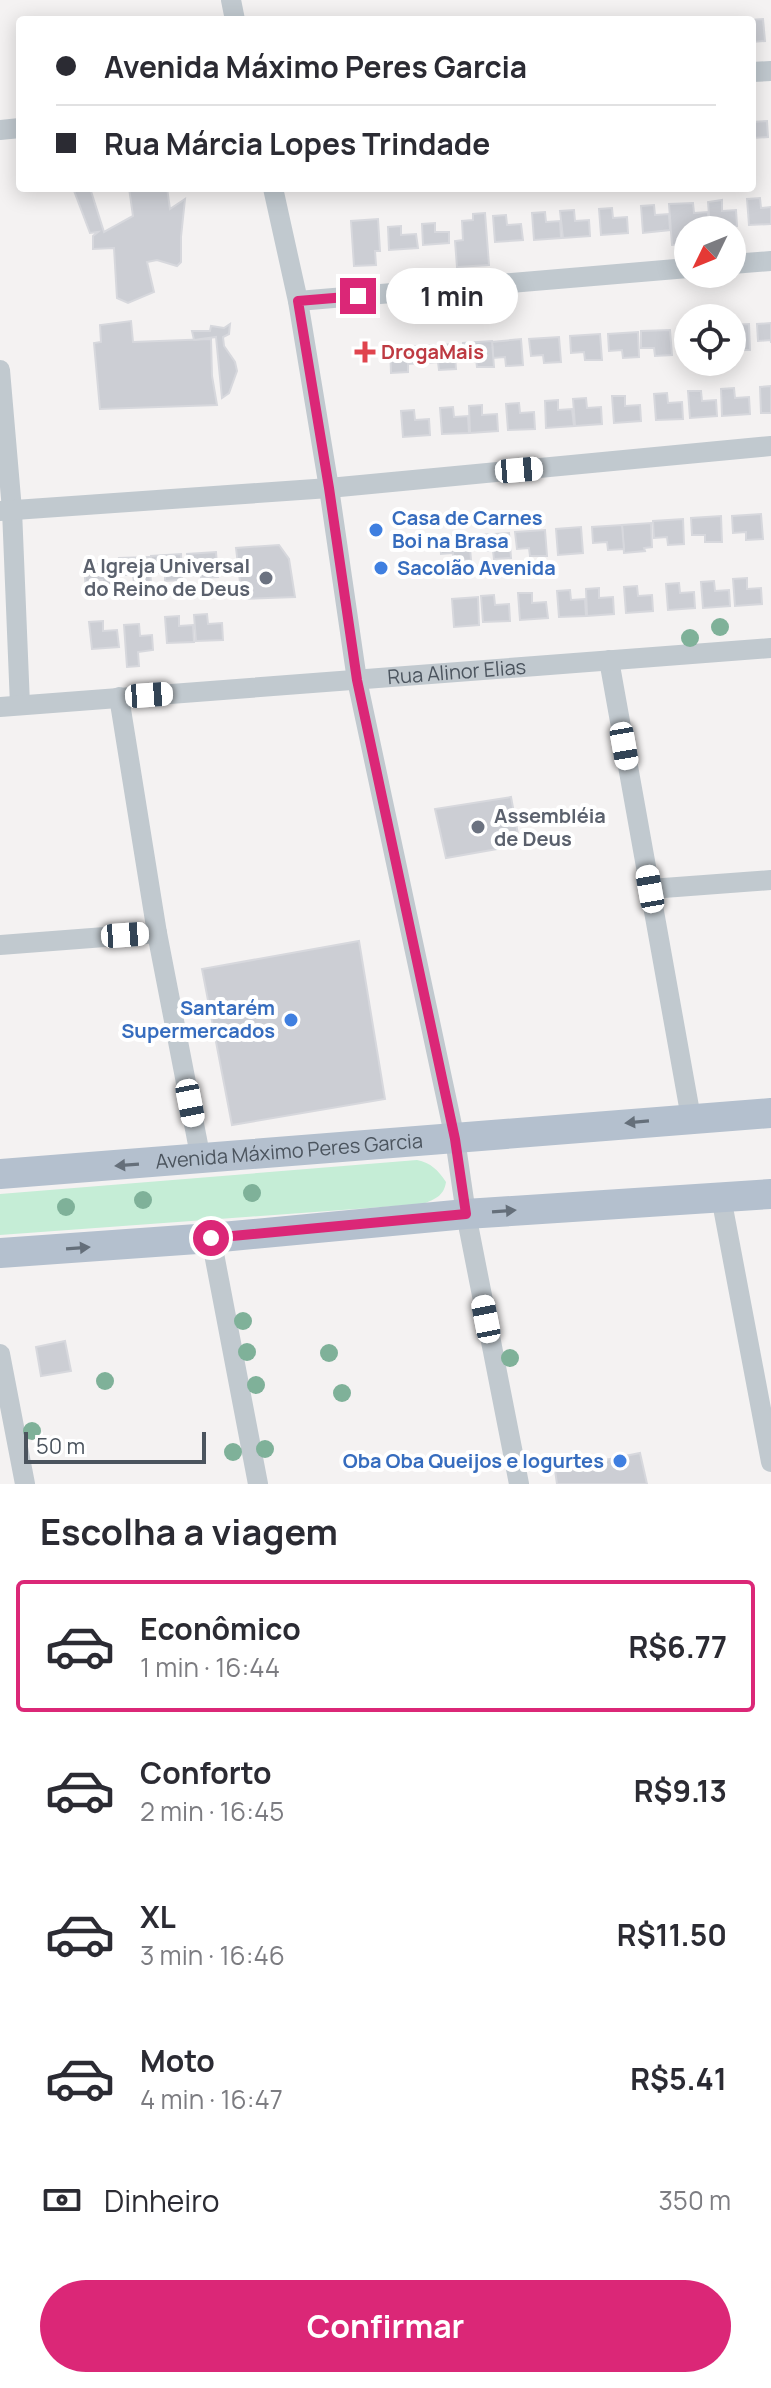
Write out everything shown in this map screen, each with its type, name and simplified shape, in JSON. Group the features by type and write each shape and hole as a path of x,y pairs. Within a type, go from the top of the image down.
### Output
{"main road":[{"name":"Avenida Máximo Peres Garcia","path":"0,1174 771,1113"},
{"path":"0,1253 211,1238 466,1214 771,1194"}],"street":[{"path":"274,192 298,301 357,680 455,1139 466,1214 519,1484"},
{"path":"746,263 771,261"},
{"path":"298,301 674,269"},
{"path":"0,370 10,706"},
{"path":"6,510 329,488 771,446"},
{"name":"Rua Alinor Elias","path":"10,706 771,648"},
{"path":"609,660 691,1118"},
{"path":"119,697 157,933 201,1160"},
{"path":"650,889 771,880"},
{"path":"0,945 157,933"},
{"path":"721,1197 771,1462"},
{"path":"211,1238 258,1484"},
{"path":"0,1354 25,1484"}],"green space":[{"path":"417,1160 434,1168 446,1182 441,1194 423,1204 0,1235 0,1194"}],"building":[{"path":"756,19 763,19 765,41 756,42"},
{"path":"767,121 768,137 756,138 756,122"},
{"path":"75,192 91,192 104,232 133,216 130,192 168,192 170,209 185,199 181,262 177,266 157,260 147,262 154,292 128,303 117,298 114,248 93,249 93,236 98,232 90,233"},
{"path":"760,198 761,208 771,207 771,224 749,225 747,199"},
{"path":"722,200 722,211 736,210 736,216 709,216 708,202"},
{"path":"693,203 694,213 708,212 708,216 674,216 674,245 672,245 669,204"},
{"path":"654,205 655,215 669,214 670,230 643,233 641,206"},
{"path":"612,208 613,218 627,217 628,233 601,235 599,209"},
{"path":"574,210 575,221 589,220 590,236 563,238 560,211"},
{"path":"545,212 546,222 560,221 561,238 534,240 532,213"},
{"path":"485,213 489,265 457,267 455,241 463,240 462,221 473,220 473,214"},
{"path":"506,215 507,225 521,224 523,240 495,242 493,216"},
{"path":"378,219 380,251 375,251 376,265 354,266 351,221"},
{"path":"435,223 435,232 449,232 449,243 423,245 422,224"},
{"path":"401,226 401,235 416,234 418,248 389,250 388,227"},
{"path":"131,321 133,342 211,339 217,405 100,409 94,343 101,342 100,325"},
{"path":"771,323 771,340 758,341 757,324"},
{"path":"230,324 229,334 223,337 224,346 237,371 229,393 222,398 216,337 194,340 192,331 210,331 211,326 224,328"},
{"path":"746,324 749,324 750,350 746,350"},
{"path":"670,330 672,355 655,356 654,348 641,348 641,331"},
{"path":"638,332 639,357 623,358 622,350 609,351 608,334"},
{"path":"600,334 602,360 585,360 584,352 571,353 570,336"},
{"path":"559,337 561,362 544,363 543,355 531,356 529,339"},
{"path":"521,339 523,365 506,366 505,357 493,358 492,342"},
{"path":"492,341 494,367 477,367 476,359 463,360 463,343"},
{"path":"454,344 456,369 439,370 438,362 425,363 424,346"},
{"path":"420,346 420,363 408,364 408,372 391,373 390,348"},
{"path":"771,386 771,413 761,413 760,387"},
{"path":"734,388 735,398 749,397 750,414 722,416 721,389"},
{"path":"688,391 701,391 702,401 716,400 717,416 690,418"},
{"path":"667,393 668,403 682,402 683,419 656,420 654,394"},
{"path":"612,396 625,396 625,406 640,405 641,421 614,423"},
{"path":"586,398 587,408 601,407 602,424 575,426 573,399"},
{"path":"558,400 558,410 572,409 574,426 546,428 545,401"},
{"path":"519,403 520,413 534,412 535,429 508,430 506,404"},
{"path":"482,405 482,415 497,414 498,431 470,433 469,406"},
{"path":"453,407 454,417 468,416 469,433 442,434 440,408"},
{"path":"414,410 415,420 429,419 430,435 403,437 401,411"},
{"path":"761,514 763,539 746,540 746,532 733,533 732,516"},
{"path":"721,516 722,542 705,542 705,535 692,535 691,518"},
{"path":"683,519 684,544 668,545 667,537 654,538 653,521"},
{"path":"651,523 652,547 644,548 645,551 624,553 622,525"},
{"path":"622,525 624,549 608,550 607,542 593,543 592,527"},
{"path":"581,527 583,553 558,555 556,529"},
{"path":"545,530 547,556 530,556 529,548 517,549 515,532"},
{"path":"509,533 511,558 494,559 493,551 481,551 479,535"},
{"path":"469,535 471,560 454,562 453,553 441,554 440,537"},
{"name":"A Igreja Universal do Reino de Deus","path":"279,545 289,559 295,597 242,599 236,548"},
{"path":"216,552 218,577 201,578 201,570 188,571 187,554"},
{"path":"181,554 182,580 165,581 165,572 152,573 151,556"},
{"path":"149,557 151,582 134,583 133,575 121,575 119,558"},
{"path":"112,563 113,586 103,587 102,580 95,580 96,590 86,591 84,565"},
{"path":"747,578 747,589 761,588 762,604 735,606 733,579"},
{"path":"714,581 715,591 729,590 730,606 703,608 701,582"},
{"path":"679,583 680,593 694,592 695,608 668,610 666,584"},
{"path":"637,586 638,596 652,595 653,611 626,613 624,587"},
{"path":"599,588 599,598 613,597 614,614 587,616 586,589"},
{"path":"570,590 571,600 585,599 586,616 559,617 557,591"},
{"path":"518,593 532,593 532,603 546,602 548,618 520,620"},
{"path":"494,595 495,605 509,604 510,621 483,622 481,596"},
{"path":"478,597 479,625 454,627 452,599"},
{"path":"207,614 208,624 222,623 223,640 196,641 194,615"},
{"path":"179,616 179,626 193,625 194,642 167,643 165,617"},
{"path":"103,621 103,631 117,630 119,647 92,649 89,622"},
{"path":"139,624 140,636 152,635 153,650 138,652 139,666 127,667 124,625"},
{"name":"Assembléia de Deus","path":"511,797 520,845 446,858 435,809"},
{"name":"Santarém Supermercados","path":"359,941 385,1099 232,1125 202,969"},
{"path":"65,1341 71,1371 41,1376 36,1347"},
{"name":"Oba Oba Queijos e Iogurtes","path":"640,1453 647,1484 557,1484 555,1470"}],"place":[{"name":"DrogaMais","path":"365,352"},
{"name":"Casa de Carnes Boi na Brasa","path":"376,530"},
{"name":"Sacolão Avenida","path":"381,568"},
{"name":"A Igreja Universal do Reino de Deus","path":"266,578"},
{"name":"Assembléia de Deus","path":"478,827"},
{"name":"Santarém Supermercados","path":"291,1020"},
{"name":"Oba Oba Queijos e Iogurtes","path":"620,1461"}],"route":[{"path":"211,1238 466,1214 455,1139 357,680 298,301 358,296"}]}
